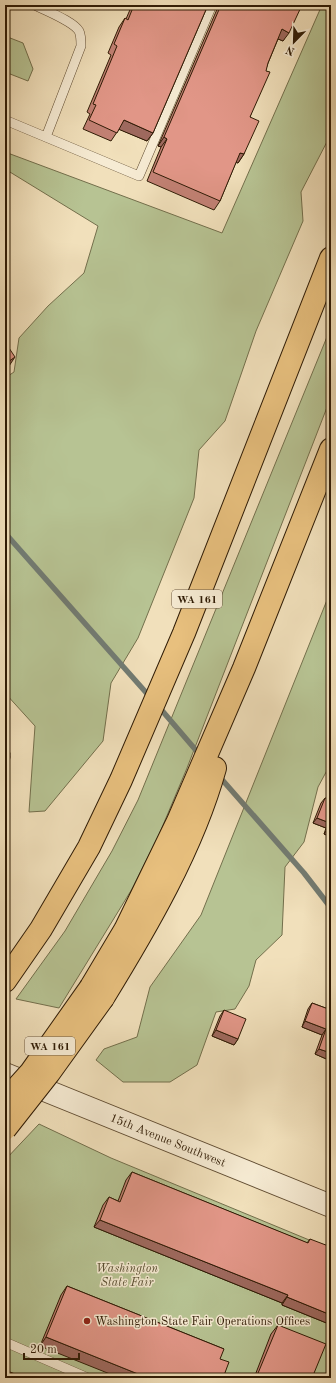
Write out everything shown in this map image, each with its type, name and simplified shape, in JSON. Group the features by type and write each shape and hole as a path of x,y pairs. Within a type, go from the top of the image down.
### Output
{"highway":[{"name":"WA 161","path":"5,980 41,930 89,847 122,780 157,698 331,258"},
{"name":"WA 161","path":"5,1101 97,993 125,930 156,868 244,668 331,449"},
{"path":"5,962 41,930"},
{"path":"5,1129 49,1073 97,993"}],"street":[{"name":"15th Avenue Southwest","path":"5,1074 331,1206"}],"lane":[{"path":"35,5 73,25 79,31 81,38 81,46 46,137"},
{"path":"5,120 139,176 212,5"},
{"path":"5,1342 88,1378"}],"green space":[{"path":"322,5 331,5 331,134 301,192 303,221 256,331 225,421 199,450 194,498 138,638 111,683 103,741 45,811 29,812 35,726 5,693 5,378 14,372 19,338 48,306 84,273 98,226 5,169 5,152 222,233"},
{"path":"5,36 23,43 33,69 28,81 5,72"},
{"path":"331,327 331,397 187,768 158,837 132,889 59,1008 16,999 65,931 112,851 138,800"},
{"path":"331,590 331,763 318,787 304,842 285,867 282,935 256,960 249,986 235,1009 216,1012 197,1065 170,1082 123,1082 96,1060 104,1049 137,1037 150,987 201,915"},
{"name":"Washington State Fair","path":"39,1124 111,1158 331,1249 331,1378 5,1378 5,1160"}],"building":[{"path":"134,5 208,5 153,133 124,120 117,133 89,120 96,105 93,104 117,46 114,44 125,18 128,20"},
{"path":"221,5 302,5 289,33 282,29 268,63 266,71 270,72 250,117 259,121 244,154 240,153 220,201 153,172 167,139 164,137"},
{"path":"5,342 15,357 5,364"},
{"path":"325,798 331,800 331,829 328,828 330,823 317,818"},
{"path":"312,1003 331,1010 331,1053 319,1049 326,1029 305,1021"},
{"path":"224,1010 246,1019 238,1039 216,1030"},
{"path":"132,1172 308,1243 310,1239 331,1247 331,1315 287,1297 288,1295 100,1220 109,1197 120,1202"},
{"name":"Washington State Fair Operations Offices","path":"67,1286 224,1349 220,1359 229,1362 223,1378 148,1378 46,1337"},
{"path":"278,1325 326,1344 312,1378 256,1378"},
{"path":"5,1370 25,1378 5,1378"}],"waterway":[{"path":"5,533 150,697"},
{"path":"159,707 200,755"},
{"path":"218,775 304,873 331,908"}],"place":[{"name":"Washington State Fair Operations Offices","path":"87,1321"}]}
